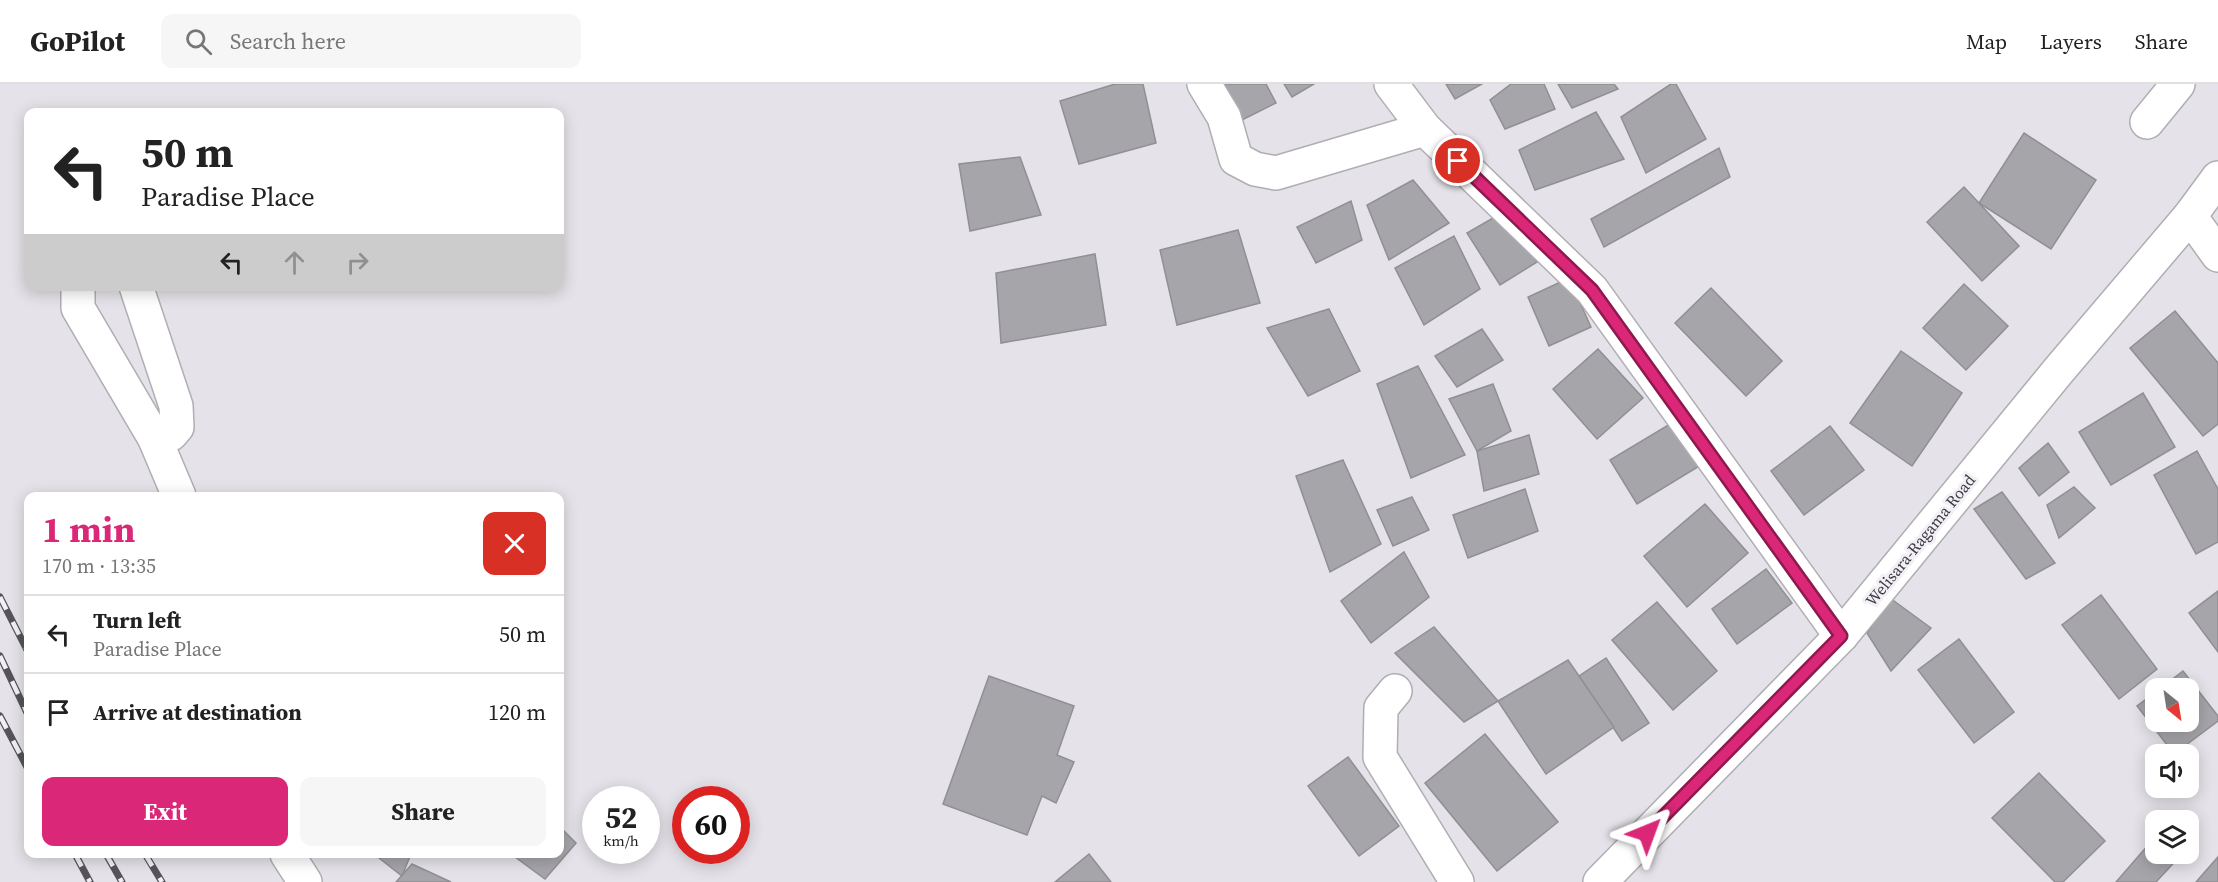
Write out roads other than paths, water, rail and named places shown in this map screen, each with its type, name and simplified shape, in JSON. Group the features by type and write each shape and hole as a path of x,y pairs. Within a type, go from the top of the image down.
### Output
{"street":[{"path":"1204,84 1224,117 1236,159 1255,169 1276,173 1425,129"},
{"path":"1391,84 1425,129 1592,290 1841,636"},
{"path":"2147,122 2178,84"},
{"name":"Welisara-Ragama Road","path":"1600,882 1841,636 2059,370 2190,216 2218,178"},
{"path":"2190,216 2218,255"},
{"path":"78,291 78,308 155,439 177,492"},
{"path":"138,291 176,406 177,427 171,434 155,439"},
{"path":"1395,691 1381,708 1380,757 1457,882"},
{"path":"290,858 305,882"}],"railway":[{"path":"0,597 24,644"},
{"path":"0,656 24,707"},
{"path":"0,716 24,761"},
{"path":"77,858 90,882"},
{"path":"108,858 122,882"},
{"path":"147,858 162,882"}]}
